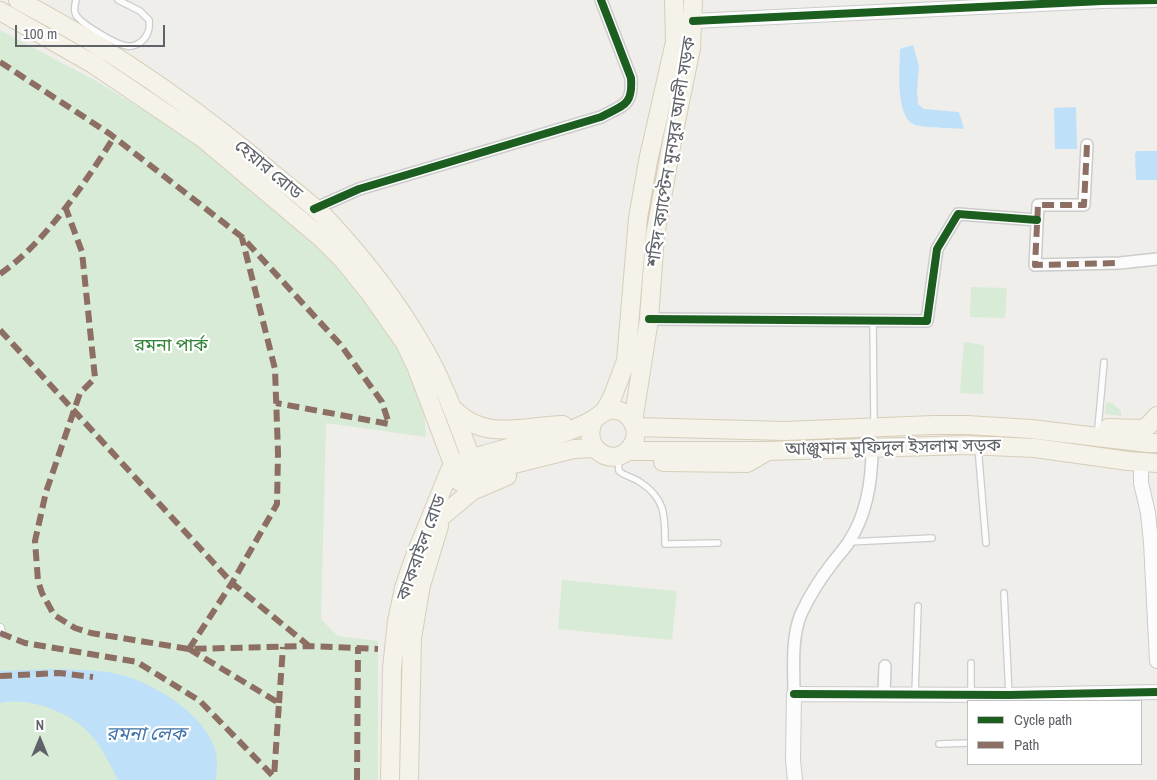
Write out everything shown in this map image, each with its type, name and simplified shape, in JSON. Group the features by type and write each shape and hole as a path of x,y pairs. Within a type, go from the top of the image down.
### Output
{"main road":[{"name":"হেয়ার রোড","path":"18,0 95,44 155,83 217,127 333,225 394,300 421,343 451,406 474,467"},
{"name":"শহিদ ক্যাপ্টেন মুনসুর আলী সড়ক","path":"593,419 615,391 626,361 638,218 650,153 675,42 674,0"},
{"name":"শহিদ ক্যাপ্টেন মুনসুর আলী সড়ক","path":"634,425 648,319 655,236 691,48 693,0"},
{"path":"0,11 64,47 128,87 204,139 319,236 344,261 370,292 404,343 416,366 457,474"},
{"path":"248,176 261,163"},
{"path":"642,362 644,377 643,404 646,417 664,429"},
{"path":"442,516 472,491 505,476 570,460 610,455 635,440 634,425 629,417 617,410 593,419 560,425 500,430 473,424 465,420 451,406"},
{"path":"1073,434 1098,428 1141,429 1148,426 1157,416"},
{"path":"593,419 590,433 610,455"},
{"name":"কাকরাইল রোড","path":"390,780 394,640 404,588 425,529 448,476 593,419"},
{"name":"আঞ্জুমান মুফিদুল ইসলাম সড়ক","path":"634,425 664,429 786,431 967,425 1154,440"},
{"path":"425,529 441,461 438,426"},
{"path":"1146,465 1154,440"},
{"name":"আঞ্জুমান মুফিদুল ইসলাম সড়ক","path":"610,455 978,445 1035,448 1122,460 1146,465 1157,475"},
{"name":"কাকরাইল রোড","path":"474,467 574,449 610,455"},
{"name":"কাকরাইল রোড","path":"409,780 412,638 423,578 442,516 453,492 457,474"}],"street":[{"path":"314,209 359,189 601,117 627,103 632,91 630,78 601,0"},
{"path":"693,21 976,4 1157,0"},
{"path":"1087,145 1084,205 1038,205 1035,264 1120,263 1157,259"},
{"path":"648,319 927,321 937,249 958,214 1037,220"},
{"path":"795,780 793,760 794,650 798,624 801,614 830,566 849,542 862,516 870,479 872,448"},
{"path":"1146,465 1157,661"},
{"path":"1151,542 1157,514"},
{"path":"884,694 885,666"},
{"path":"794,694 971,695 1009,698 1157,692"}],"lane":[{"path":"76,0 74,7 76,15 84,23 118,43 130,46 136,45 142,42 149,32 149,20 140,11 118,0"},
{"path":"873,320 874,427"},
{"path":"1098,428 1104,362"},
{"path":"978,445 986,542"},
{"path":"610,455 619,471 626,477 638,481 649,490 664,509 665,544 718,543"},
{"path":"849,542 932,538"},
{"path":"1004,592 1009,698"},
{"path":"915,695 918,606"},
{"path":"971,663 971,695"},
{"path":"939,744 967,743"}],"green space":[{"name":"রমনা পার্ক","path":"0,30 96,81 200,144 258,192 335,265 366,298 392,337 411,374 424,413 426,437 326,423 321,619 338,636 378,641 378,780 0,780"},
{"path":"971,287 1007,288 1005,318 970,317"},
{"path":"964,342 984,345 983,394 960,393"},
{"path":"1106,402 1112,403 1121,411 1121,416 1105,414"},
{"path":"562,580 677,591 672,640 558,629"}],"water":[{"path":"913,45 919,66 918,104 924,109 959,112 964,129 917,125 907,119 901,101 899,78 900,49"},
{"path":"1076,107 1077,149 1055,149 1054,108"},
{"path":"1137,151 1157,151 1157,180 1136,180 1135,154"},
{"name":"রমনা লেক","path":"52,669 107,672 138,680 165,694 191,714 210,737 217,756 216,780 118,780 98,744 73,719 35,704 0,703 0,671"}],"marked path":[{"path":"0,62 110,134 242,237 340,344 382,402 389,424 276,403"},
{"path":"0,274 33,246 63,211 114,137"},
{"path":"1087,145 1084,205 1038,205 1035,265 1120,263"},
{"path":"65,206 82,252 95,378 80,393 46,492 35,541 38,581 54,615 75,628 91,633 189,649 309,646 378,649"},
{"path":"189,649 232,583 277,504 278,453 275,369 242,238"},
{"path":"0,330 232,583 309,646"},
{"path":"0,633 25,643 137,662 200,701 274,777 274,780"},
{"path":"279,703 283,647"},
{"path":"357,780 358,647"},
{"path":"189,649 279,703 274,777"},
{"path":"0,676 59,673 93,677"}],"cycle path":[{"path":"314,209 359,189 601,117 621,107 625,104 630,94 631,78 601,0"},
{"path":"693,21 1157,0"},
{"path":"649,319 927,321 937,249 958,214 1037,220"},
{"path":"794,694 1009,695 1157,692"}]}
